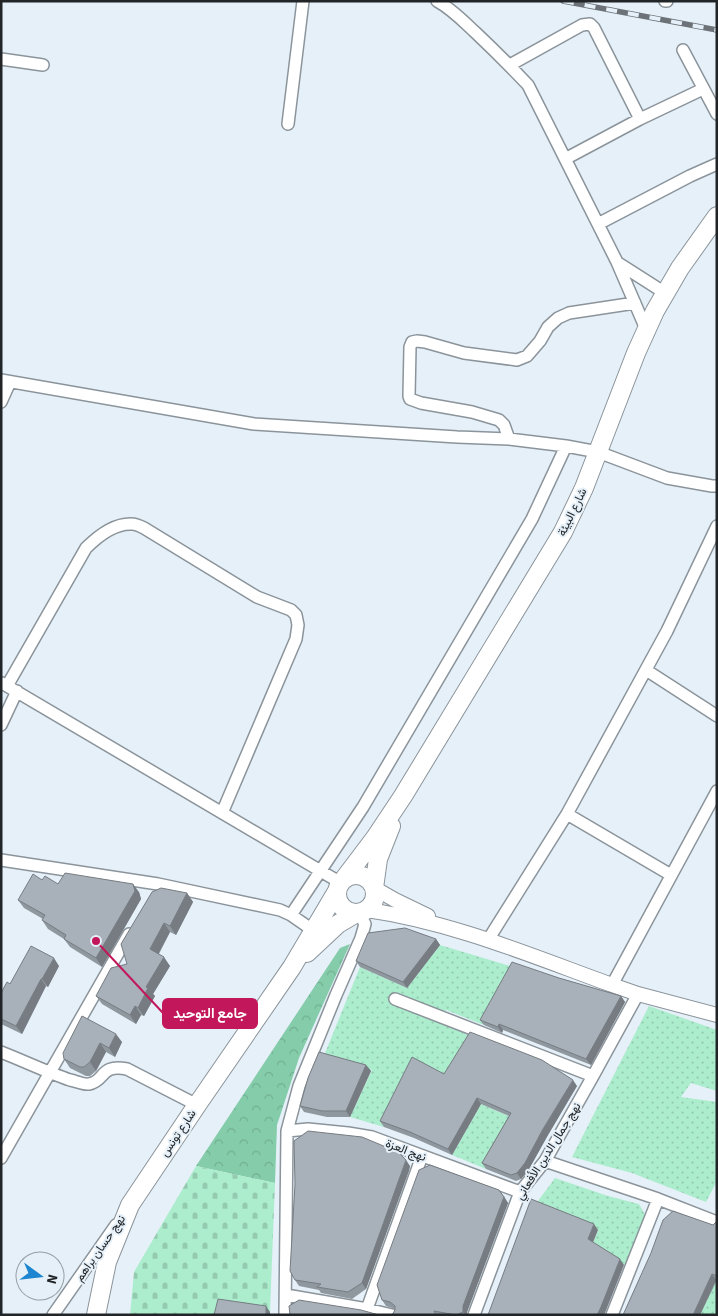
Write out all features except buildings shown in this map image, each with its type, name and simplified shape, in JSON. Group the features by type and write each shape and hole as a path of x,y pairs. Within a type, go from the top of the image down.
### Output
{"main road":[{"name":"شارع البيئة","path":"341,884 375,838 402,796 562,532 584,488 646,329 680,268 717,216"},
{"name":"شارع البيئة","path":"374,888 378,859 402,796"},
{"path":"356,875 368,878 374,888 374,901 371,906 360,912 349,912 344,909 337,898 341,884 350,876 356,875"},
{"name":"شارع تونس","path":"96,1315 107,1262 130,1205 292,967 341,884"},
{"name":"شارع تونس","path":"292,967 338,924 360,912"}],"street":[{"path":"288,124 303,1"},
{"path":"437,1 447,7 510,65 528,85 617,262 646,329"},
{"path":"510,65 582,25 590,24 594,28 640,119"},
{"path":"683,50 717,114"},
{"path":"1,59 43,64"},
{"path":"565,159 640,119 703,89"},
{"path":"598,224 717,164"},
{"path":"617,262 665,293"},
{"path":"509,439 504,425 499,420 472,412 421,403 410,399 410,347 412,342 425,342 464,353 517,360 527,356 540,341 548,326 558,318 569,313 635,304"},
{"path":"1,402 6,381 254,424 509,439 598,452 681,482 717,486"},
{"path":"291,915 363,807 528,527 566,446"},
{"path":"1,725 8,687 86,548 108,530 122,525 133,524 144,528 257,597 291,610 296,616 298,625 296,639 222,813"},
{"path":"488,940 567,814 667,631 717,526"},
{"path":"646,670 717,716"},
{"path":"8,687 341,884"},
{"path":"612,985 717,791"},
{"path":"567,814 671,875"},
{"path":"1,860 280,910 291,915 314,931"},
{"path":"374,888 453,928"},
{"path":"285,1315 287,1131 299,1086 361,938 365,924 360,912 397,914 453,928 638,994 716,1013"},
{"path":"1,1158 133,927"},
{"name":"نهج جمال الدين الأفعاني","path":"474,1315 520,1192 545,1161 638,994"},
{"path":"395,999 593,1076"},
{"path":"1,1052 50,1073 81,1083 90,1084 109,1069 127,1069 197,1105"},
{"name":"نهج العزة","path":"287,1131 308,1129 348,1132 372,1137 520,1192"},
{"path":"367,1309 422,1156"},
{"path":"545,1161 658,1199 717,1222"},
{"path":"612,1315 658,1199"},
{"name":"نهج حسان براهم","path":"53,1315 130,1205"},
{"path":"286,1295 392,1315"}],"green space":[{"path":"350,944 299,1058 277,1125 275,1183 196,1166 340,948"},
{"path":"440,945 517,968 484,1025 446,1010 440,1022 474,1038 449,1080 416,1063 384,1127 350,1117 372,1070 323,1058 360,967 407,988"},
{"path":"649,1006 717,1030 717,1091 691,1083 681,1097 717,1102 717,1181 706,1202 632,1173 572,1157"},
{"path":"481,1104 515,1119 486,1169 452,1155"},
{"path":"196,1166 275,1183 270,1312 220,1315 130,1315 134,1272"},
{"path":"555,1178 608,1196 639,1204 646,1216 626,1266 592,1245 598,1230 535,1205"},
{"path":"716,1280 717,1315 700,1315"}],"railway":[{"path":"563,1 717,30"}],"place":[{"name":"جامع التوحيد","path":"96,941"}]}
